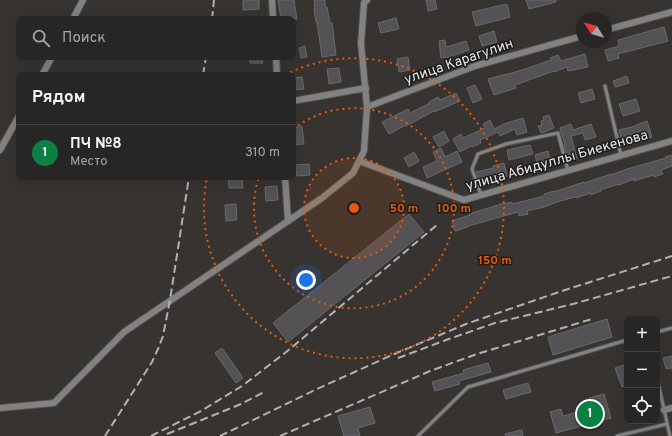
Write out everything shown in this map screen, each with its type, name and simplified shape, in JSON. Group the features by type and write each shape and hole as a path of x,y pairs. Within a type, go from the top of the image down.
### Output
{"street":[{"path":"76,16 84,0"},
{"path":"272,0 273,16"},
{"path":"0,406 54,403 124,332 322,198 354,173 364,151 368,107 362,43 364,3 367,0"},
{"path":"612,28 672,12"},
{"name":"улица Карагулин","path":"368,107 475,66 576,38"},
{"path":"44,72 50,60"},
{"path":"276,60 277,72"},
{"path":"296,100 366,88"},
{"path":"0,150 16,121"},
{"name":"улица Абидуллы Биекенова","path":"359,162 464,200 672,141"},
{"path":"285,180 288,220"},
{"path":"664,410 672,408"}],"lane":[{"path":"605,86 621,155"},
{"path":"481,196 472,169 478,154 506,144 558,133 568,171"},
{"path":"660,331 672,328"},
{"path":"418,436 468,388 624,341"},
{"path":"659,388 670,436"},
{"path":"617,436 667,424"}],"building":[{"path":"243,0 259,0 259,9 243,10"},
{"path":"278,0 294,0 297,19 296,16 281,16"},
{"path":"314,0 325,0 325,7 327,7 330,23 332,23 336,55 322,57 314,9"},
{"path":"426,0 435,0 437,9 428,11"},
{"path":"526,0 556,0 556,2 529,9"},
{"path":"507,4 510,17 476,26 472,12"},
{"path":"396,18 399,29 381,33 378,23"},
{"path":"664,27 668,41 618,54 619,58 608,61 605,50 619,46 618,40"},
{"path":"494,31 497,42 482,46 479,36"},
{"path":"445,40 446,47 466,41 469,50 449,57 441,58 439,41"},
{"path":"305,46 307,57 301,58 299,48"},
{"path":"585,54 588,67 568,71 567,67 515,85 516,88 494,95 488,79 531,67 551,60 550,58 558,55 561,61"},
{"path":"408,57 410,70 399,72 397,59"},
{"path":"250,60 262,60 263,63 250,63"},
{"path":"339,68 341,82 329,84 327,69"},
{"path":"627,76 629,83 615,87 613,81"},
{"path":"302,77 304,89 296,90 296,78"},
{"path":"475,85 482,99 473,103 467,88"},
{"path":"592,89 595,99 581,103 578,93"},
{"path":"456,93 460,101 434,111 389,134 382,122 408,109 410,113 430,103 429,102 438,97 440,100"},
{"path":"636,99 640,111 623,116 619,104"},
{"path":"549,115 554,128 541,133 538,126 542,125 541,121 544,120 543,117"},
{"path":"523,118 527,132 517,135 515,129 500,136 498,132 480,140 481,143 460,152 453,139 461,134 463,138 485,128 483,124 490,120 494,129"},
{"path":"647,121 652,137 623,146 619,130 636,126"},
{"path":"571,124 573,130 591,124 596,137 585,140 583,133 571,136 577,159 569,161 560,128"},
{"path":"302,126 304,144 296,145 296,127"},
{"path":"444,131 449,141 439,147 433,137"},
{"path":"530,145 533,154 509,160 507,150"},
{"path":"441,148 445,157 457,151 462,162 427,178 423,167 437,161 433,152"},
{"path":"548,151 552,166 539,169 535,155"},
{"path":"414,152 419,161 409,167 404,158"},
{"path":"672,155 672,166 661,170 663,174 634,181 634,179 600,190 601,191 591,195 591,193 527,211 528,214 519,216 518,212 455,231 452,221 470,215 469,214 501,204 512,202 512,204 544,196 544,194 611,175"},
{"path":"504,163 507,176 480,184 476,172 493,168 493,166"},
{"path":"309,164 310,175 297,176 296,165"},
{"path":"228,180 242,180 243,188 229,188"},
{"path":"277,186 278,200 266,201 265,187"},
{"path":"236,204 237,220 226,221 225,205"},
{"path":"409,214 424,232 288,342 273,323"},
{"path":"607,319 612,337 553,355 548,337"},
{"path":"222,348 243,378 236,383 215,353"},
{"path":"672,356 672,368 666,369 663,358"},
{"path":"488,363 491,372 459,381 460,384 435,391 432,382 464,373 463,370"},
{"path":"624,365 624,386 622,387 615,368"},
{"path":"528,383 531,392 506,399 503,390"},
{"path":"604,394 611,418 556,433 550,412 561,409 563,416 591,408 589,398"},
{"path":"370,407 375,423 358,428 360,436 344,436 338,416"},
{"path":"522,430 523,436 506,436 505,434"}],"railway":[{"path":"212,16 214,0"},
{"path":"204,72 206,60"},
{"path":"105,436 152,362 163,336 189,180"},
{"path":"151,436 201,411 242,386 290,349 438,224"},
{"path":"220,436 317,389 466,324 562,291 672,256"},
{"path":"398,358 495,323 573,304 672,276"},
{"path":"280,436 430,371 477,354 592,319"},
{"path":"167,434 241,404 266,391"}],"place":[{"name":"ПЧ №8","path":"590,414"}]}
